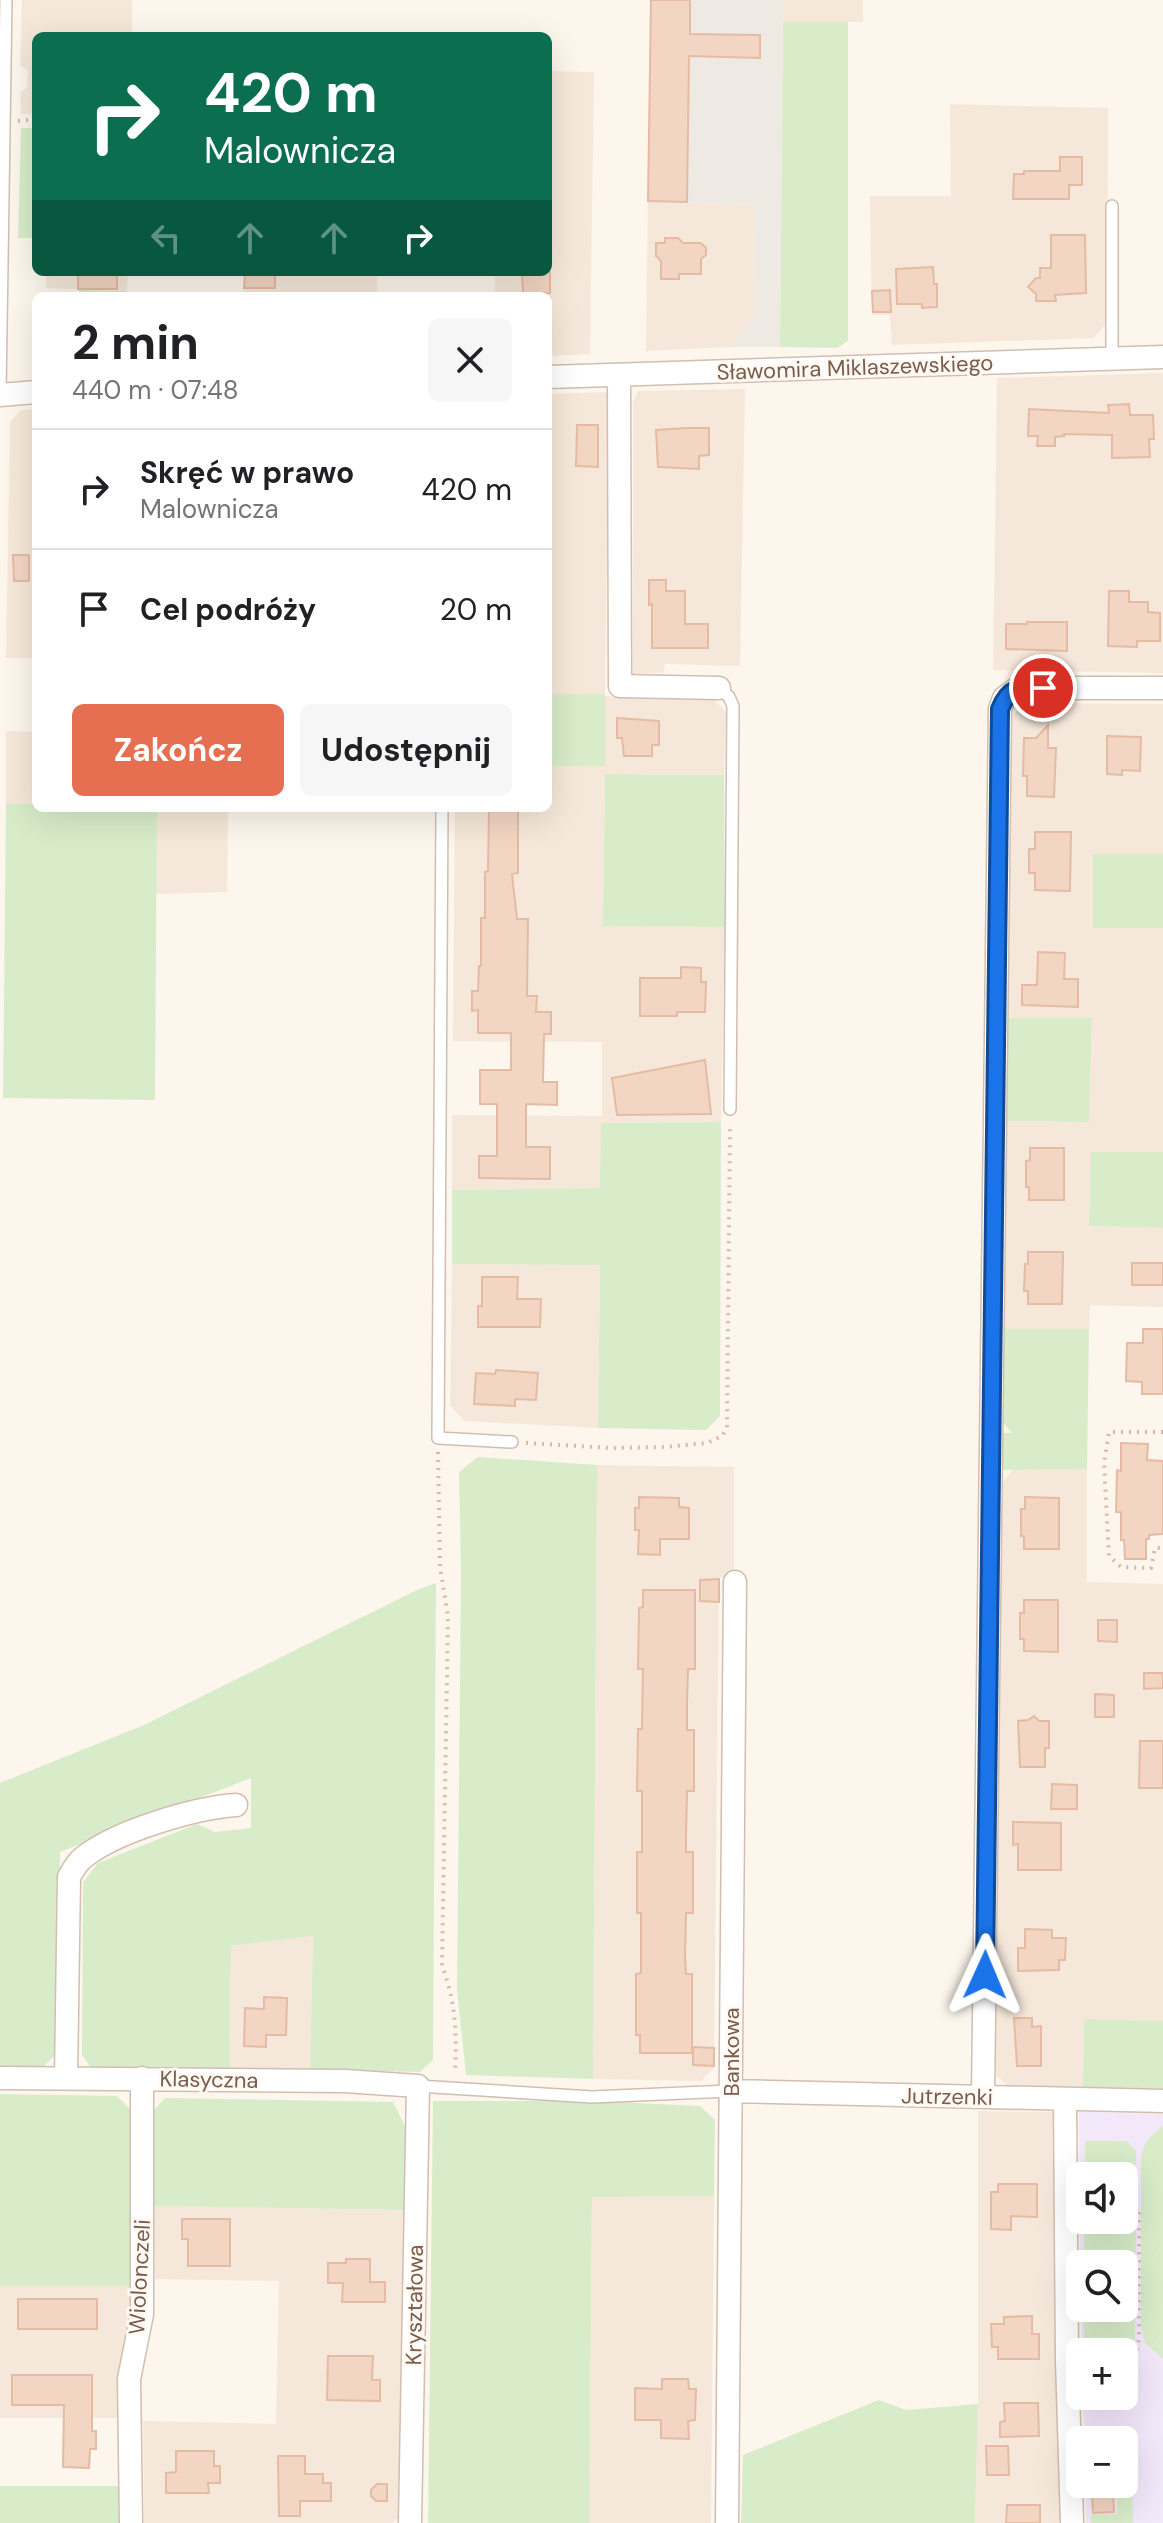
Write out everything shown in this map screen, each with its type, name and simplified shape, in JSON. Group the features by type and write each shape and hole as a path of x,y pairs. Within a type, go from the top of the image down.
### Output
{"street":[{"name":"Sławomira Miklaszewskiego","path":"552,377 1163,357"},
{"path":"619,375 620,686 719,688"},
{"path":"0,395 32,392"},
{"path":"983,2097 1000,709 1004,698 1018,688 1163,688"},
{"name":"Bankowa","path":"727,2523 735,1582"},
{"path":"66,2077 69,1877 81,1859 116,1837 210,1806 236,1805"},
{"name":"Klasyczna","path":"0,2078 345,2081 418,2086"},
{"name":"Wiolonczeli","path":"131,2523 129,2379 142,2314 142,2078"},
{"name":"Kryształowa","path":"410,2523 418,2086"},
{"name":"Jutrzenki","path":"730,2091 1163,2101"},
{"path":"1065,2099 1072,2523"}],"lane":[{"path":"0,395 6,0"},
{"path":"1112,206 1112,359"},
{"path":"719,688 733,706 730,1109"},
{"path":"442,812 438,1438 512,1442"},
{"path":"418,2086 592,2097 730,2091"}],"path":[{"path":"512,1442 611,1448 665,1447 707,1443 722,1436 727,1428 730,1109"},
{"path":"1163,1432 1109,1432 1104,1463 1109,1556 1121,1567 1151,1568 1155,1548 1163,1548"},
{"path":"438,1438 440,1567 448,1616 442,1966 451,1987 455,2016 455,2089"},
{"path":"1138,2345 1139,2212"}],"shaded area":[{"path":"22,0 132,0 132,32 32,32 32,114 21,114 20,92 27,88 28,71 20,65"},
{"path":"651,0 783,0 780,347 733,347 754,314 755,205 648,201"},
{"path":"783,0 863,0 863,22 783,22"},
{"path":"552,71 594,72 590,354 552,356 552,292 495,292 495,276 552,276"},
{"path":"950,104 1108,108 1107,323 1093,338 892,345 890,315 872,315 870,196 951,196"},
{"path":"648,201 755,205 754,314 733,347 646,351"},
{"path":"46,276 128,276 127,291 46,288"},
{"path":"245,276 377,276 377,292 244,292"},
{"path":"1163,373 1163,673 993,670 997,378"},
{"path":"745,389 740,666 665,664 664,672 633,674 633,402 638,391"},
{"path":"609,392 605,694 552,694 552,394"},
{"path":"32,409 32,658 6,658 10,422 21,410"},
{"path":"605,696 712,698 726,712 724,775 605,774 603,925 725,927 721,1122 601,1123 601,1188 452,1190 452,1115 602,1116 602,1042 453,1041 455,812 552,812 552,766 605,766"},
{"path":"1025,703 1163,704 1163,854 1093,854 1094,928 1163,928 1163,1152 1091,1152 1089,1226 1163,1228 1163,1307 1090,1305 1089,1329 1000,1329 1003,1121 1089,1122 1092,1018 1004,1018 1009,719"},
{"path":"6,731 32,732 32,804 6,803"},
{"path":"157,812 228,812 227,892 156,894"},
{"path":"452,1264 600,1265 598,1428 464,1421 450,1405"},
{"path":"597,1465 734,1467 734,1577 719,1577 714,2068 701,2081 593,2079"},
{"path":"1014,1469 1087,1469 1087,1582 1163,1584 1163,2021 1084,2019 1083,2088 1009,2087 993,2072 997,1488"},
{"path":"313,1936 310,2069 229,2068 231,1946"},
{"path":"978,2111 1055,2112 1061,2523 975,2523"},
{"path":"1079,2112 1163,2114 1163,2523 1086,2523 1085,2498 1138,2498 1138,2426 1084,2426 1083,2410 1138,2410 1138,2338 1082,2338 1081,2322 1138,2322 1138,2250 1080,2250 1080,2234 1138,2234 1138,2162 1079,2162"},
{"path":"714,2196 711,2523 589,2523 592,2197"},
{"path":"154,2206 406,2210 404,2513 392,2523 144,2523 143,2421 276,2424 279,2281 155,2279"},
{"path":"0,2286 130,2286 130,2317 119,2383 119,2418 0,2418"}],"green space":[{"path":"783,22 848,22 848,341 837,348 780,347"},
{"path":"21,128 32,128 32,238 18,238"},
{"path":"79,290 127,291 127,292"},
{"path":"552,694 605,694 605,766 552,766"},
{"path":"605,774 724,775 725,927 603,926"},
{"path":"6,803 32,804 32,812 157,812 155,1100 3,1098"},
{"path":"1093,854 1163,854 1163,928 1093,928"},
{"path":"1004,1018 1092,1018 1089,1122 1003,1121"},
{"path":"721,1122 720,1416 706,1430 598,1428 600,1265 452,1264 452,1190 600,1188 601,1123"},
{"path":"1091,1152 1163,1152 1163,1228 1089,1226"},
{"path":"1000,1329 1089,1329 1087,1469 999,1470 999,1433 1012,1433 999,1419"},
{"path":"478,1457 597,1465 593,2079 466,2075 457,1991 459,1472"},
{"path":"436,1583 433,2060 420,2072 310,2069 313,1936 231,1946 229,2068 91,2068 82,2055 83,1882 98,1863 197,1824 215,1832 251,1828 251,1778 60,1852 57,2053 42,2068 0,2067 0,1783 144,1725"},
{"path":"1084,2019 1163,2021 1163,2090 1083,2088"},
{"path":"0,2094 117,2096 130,2109 130,2286 0,2286"},
{"path":"165,2098 393,2102 407,2130 406,2210 154,2206 154,2110"},
{"path":"433,2101 594,2101 700,2106 715,2120 714,2196 592,2197 589,2523 428,2523"},
{"path":"1163,2126 1163,2359 1145,2343 1141,2326 1141,2161 1148,2141"},
{"path":"1085,2141 1127,2141 1136,2151 1136,2162 1085,2162"},
{"path":"1084,2234 1136,2234 1136,2250 1084,2250"},
{"path":"1084,2322 1135,2322 1135,2338 1084,2338"},
{"path":"879,2400 906,2410 978,2404 975,2523 741,2523 743,2455"},
{"path":"0,2486 119,2486 120,2523 0,2523"},
{"path":"1117,2498 1132,2498 1133,2523 1091,2523 1091,2515 1117,2514"}],"building":[{"path":"651,0 690,0 690,34 760,35 760,58 689,56 687,202 648,201"},
{"path":"1060,157 1082,157 1082,185 1069,185 1069,199 1013,199 1014,174 1060,171"},
{"path":"1051,235 1085,235 1086,293 1055,295 1056,301 1036,301 1036,294 1028,287 1040,278 1040,268 1051,268"},
{"path":"665,238 678,238 683,243 701,243 706,248 706,255 701,259 701,274 679,274 679,279 661,279 661,261 656,256 656,243 665,243"},
{"path":"933,267 937,307 897,304 896,269"},
{"path":"78,276 117,276 117,289 78,289"},
{"path":"245,276 275,276 275,288 244,288"},
{"path":"522,276 550,276 550,292 523,292"},
{"path":"890,290 891,312 873,312 872,291"},
{"path":"1129,404 1130,415 1153,415 1154,439 1149,439 1150,457 1112,458 1112,435 1064,434 1055,437 1055,446 1037,446 1038,436 1028,436 1029,409 1109,413 1108,405"},
{"path":"577,425 598,425 598,467 576,466"},
{"path":"709,428 709,455 699,456 699,469 658,467 656,430"},
{"path":"13,555 29,555 29,581 14,581"},
{"path":"649,580 666,580 666,591 685,591 685,624 708,624 708,648 652,648"},
{"path":"1109,591 1129,591 1129,602 1148,602 1148,612 1160,613 1160,641 1137,641 1137,647 1108,646"},
{"path":"1067,622 1067,651 1006,649 1006,624"},
{"path":"617,718 659,721 659,745 652,745 652,756 624,756 622,738 617,738"},
{"path":"1048,725 1048,748 1056,748 1054,797 1027,796 1027,776 1023,776 1024,738 1036,738"},
{"path":"1107,736 1141,737 1140,771 1122,770 1122,775 1107,774"},
{"path":"489,812 518,812 518,873 512,874 517,919 528,919 527,996 537,996 536,1012 551,1012 551,1034 544,1034 543,1082 557,1082 557,1105 526,1104 526,1147 550,1147 550,1179 479,1178 479,1156 497,1156 497,1104 480,1104 480,1070 511,1070 511,1033 478,1033 478,1010 472,1011 472,991 478,991 481,966 481,918 485,918 485,872 488,871"},
{"path":"1035,832 1071,832 1070,891 1035,890 1035,873 1029,873 1029,849 1035,849"},
{"path":"1038,952 1065,953 1064,979 1078,979 1078,1007 1022,1005 1022,985 1037,985"},
{"path":"681,967 701,968 701,982 706,982 705,1012 640,1016 640,978 681,978"},
{"path":"705,1060 711,1114 617,1115 612,1078"},
{"path":"1030,1148 1064,1148 1064,1200 1029,1200 1026,1161 1030,1160"},
{"path":"1028,1252 1063,1252 1062,1304 1028,1304 1028,1291 1024,1291"},
{"path":"1132,1263 1163,1263 1163,1285 1132,1285"},
{"path":"482,1277 518,1277 517,1299 541,1299 540,1327 478,1327"},
{"path":"1143,1329 1163,1329 1163,1394 1142,1394 1142,1382 1126,1381 1127,1343 1143,1343"},
{"path":"496,1370 538,1373 536,1400 515,1399 515,1406 474,1404 476,1373 495,1374"},
{"path":"1121,1443 1148,1444 1147,1460 1163,1461 1163,1534 1149,1535 1146,1539 1146,1559 1125,1559 1121,1512 1116,1512"},
{"path":"639,1497 679,1498 679,1507 689,1508 689,1539 660,1539 660,1555 638,1554 639,1530 635,1530 635,1508 639,1508"},
{"path":"1025,1497 1059,1498 1059,1549 1024,1549 1021,1509 1025,1509"},
{"path":"719,1579 719,1602 700,1601 700,1580"},
{"path":"643,1590 695,1590 695,1669 688,1669 687,1703 687,1730 694,1730 694,1791 687,1791 686,1834 686,1852 693,1852 693,1913 686,1913 685,1956 686,1974 692,1974 692,2053 640,2053 640,2035 636,2035 636,1974 641,1973 637,1852 642,1852 642,1791 637,1791 643,1669 638,1669 639,1608 643,1607"},
{"path":"1024,1600 1058,1600 1058,1652 1024,1651 1024,1639 1020,1639 1020,1613 1024,1613"},
{"path":"1098,1620 1117,1620 1117,1642 1098,1641"},
{"path":"1144,1673 1163,1673 1163,1688 1144,1689"},
{"path":"1095,1694 1114,1695 1114,1717 1095,1717"},
{"path":"1034,1716 1039,1721 1049,1721 1045,1767 1020,1767 1018,1721"},
{"path":"1140,1741 1163,1741 1163,1788 1139,1788"},
{"path":"1052,1784 1077,1785 1077,1809 1051,1809"},
{"path":"1013,1822 1061,1823 1061,1870 1018,1870 1018,1844 1013,1845"},
{"path":"1025,1929 1052,1930 1052,1938 1066,1938 1065,1960 1059,1960 1059,1970 1018,1971 1018,1948 1025,1948"},
{"path":"264,1997 287,1998 286,2035 266,2035 266,2047 244,2046 245,2008 264,2009"},
{"path":"1014,2018 1032,2018 1032,2027 1041,2026 1041,2066 1017,2066"},
{"path":"693,2047 714,2048 714,2066 693,2065"},
{"path":"998,2184 1037,2184 1037,2217 1011,2216 1011,2230 991,2229 991,2192 998,2192"},
{"path":"182,2219 230,2219 230,2266 188,2266 188,2239 182,2239"},
{"path":"346,2259 370,2259 370,2282 385,2282 385,2302 342,2302 343,2283 328,2283 328,2263 346,2263"},
{"path":"18,2299 97,2299 97,2329 18,2329"},
{"path":"1032,2316 1032,2334 1039,2334 1039,2359 998,2359 998,2347 992,2347 991,2324 1004,2324 1004,2317"},
{"path":"328,2356 373,2356 372,2380 380,2380 380,2401 327,2400"},
{"path":"12,2375 92,2375 92,2431 96,2431 96,2449 90,2449 89,2468 63,2467 64,2405 12,2405"},
{"path":"662,2379 688,2379 689,2389 696,2389 695,2420 688,2421 689,2439 661,2438 661,2420 635,2420 635,2388 662,2389"},
{"path":"1004,2403 1038,2403 1039,2436 1000,2437 1000,2422 1005,2421"},
{"path":"986,2446 1008,2446 1009,2475 987,2475"},
{"path":"176,2451 214,2451 214,2466 220,2466 220,2483 208,2483 209,2493 166,2493 166,2473 176,2472"},
{"path":"278,2456 305,2456 305,2474 323,2474 323,2483 331,2483 331,2501 300,2501 300,2516 279,2516"},
{"path":"377,2484 387,2484 387,2501 376,2501 371,2496 371,2490"},
{"path":"1092,2498 1113,2498 1114,2512 1093,2513"},
{"path":"1007,2505 1040,2505 1040,2523 1006,2523"}],"route":[{"path":"985,1975 1000,709 1004,698 1018,688 1043,688"}]}
